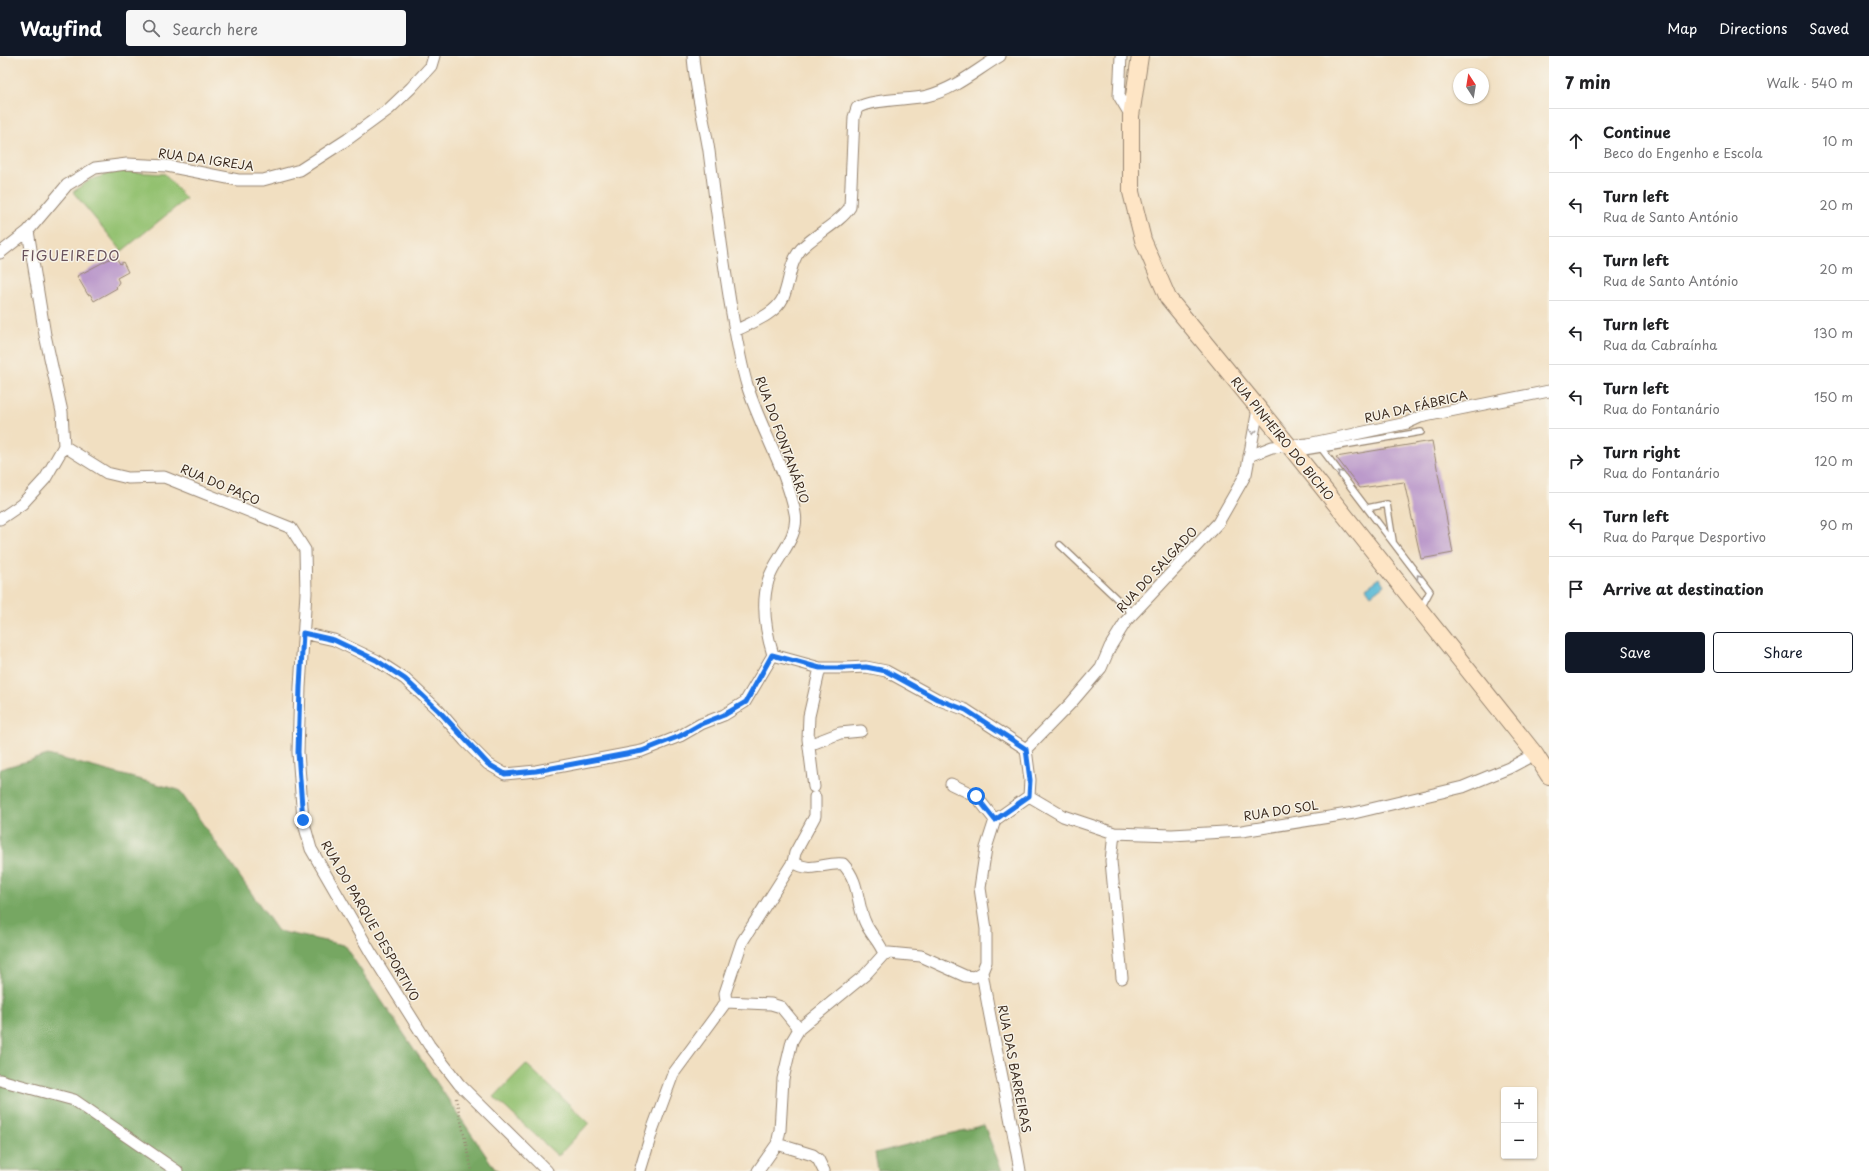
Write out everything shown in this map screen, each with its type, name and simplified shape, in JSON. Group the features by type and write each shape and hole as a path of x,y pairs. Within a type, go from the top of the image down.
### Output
{"main road":[{"name":"RUA PINHEIRO DO BICHO","path":"1140,56 1131,116 1132,192 1143,240 1168,298 1292,449 1547,769"}],"street":[{"name":"RUA DA IGREJA","path":"0,253 28,231 67,185 95,168 127,164 167,166 238,180 263,180 300,170 348,139 389,108 411,88 430,66 434,56"},
{"name":"RUA DO FONTANÁRIO","path":"693,56 694,73 706,134 720,241 735,331 747,385 789,490 795,515 792,533 768,581 765,606 766,628 772,655"},
{"path":"735,331 771,312 777,306 782,299 792,266 800,250 850,207 854,117 857,108 867,104 915,99 942,91 964,80 1000,56"},
{"path":"1121,56 1119,96 1131,116"},
{"path":"0,519 22,504 45,479 64,446 62,412 45,334 28,231"},
{"name":"RUA DA FÁBRICA","path":"1292,449 1308,444 1408,423 1420,416 1549,391"},
{"name":"RUA DO SALGADO","path":"1026,749 1071,703 1101,668 1110,647 1126,621 1218,523 1246,474 1248,456 1258,409"},
{"name":"RUA DO PAÇO","path":"64,446 107,473 128,478 164,477 291,528 304,550 306,593 303,633"},
{"path":"1248,456 1272,447 1292,449"},
{"path":"303,633 334,640 376,660 405,679 439,711 488,764 505,774 536,771 642,751 680,736 701,724 724,715 746,702 772,655 820,668 866,667 886,671 937,699 966,710 1026,749 1030,780 1029,796 995,820 986,848 980,888 986,929 986,962 982,972 974,977 965,976 920,956 895,953 884,954 865,976 799,1029 792,1041 785,1064 777,1144 758,1171"},
{"name":"RUA DO PARQUE DESPORTIVO","path":"303,633 298,752 303,820 311,849 380,966 429,1045 459,1084 547,1171"},
{"path":"640,1171 653,1128 673,1074 726,1002 725,993 742,942 793,862 815,816 815,792 809,745 809,716 820,668"},
{"path":"809,745 840,733 862,731"},
{"name":"RUA DO SOL","path":"1029,796 1063,816 1114,833 1172,835 1242,831 1354,813 1463,787 1509,768 1535,754"},
{"path":"951,784 976,796 995,820"},
{"path":"1114,833 1111,861 1122,978"},
{"path":"793,862 801,867 807,868 833,863 843,864 854,879 866,924 880,943 884,954"},
{"name":"RUA DAS BARREIRAS","path":"982,972 992,1031 1010,1108 1020,1171"},
{"path":"726,1002 772,1004 781,1007 799,1029"},
{"path":"0,1080 74,1100 177,1171"},
{"path":"777,1144 813,1155 818,1159 824,1171"}],"lane":[{"path":"1292,449 1321,448 1421,432"},
{"path":"1321,448 1430,591 1420,610"},
{"path":"1367,508 1387,504 1393,541"},
{"path":"1060,545 1133,614"}],"path":[{"path":"451,1074 472,1171"}],"green space":[{"path":"117,171 165,174 186,199 122,251 73,192 90,180"},
{"path":"48,755 179,790 278,931 344,945 495,1169 499,1171 0,1171 0,769"},
{"path":"526,1064 589,1123 558,1156 494,1097"},
{"path":"984,1125 1002,1171 878,1171 875,1153"}],"water":[{"path":"1380,578 1384,585 1371,595 1366,588"}],"building":[{"path":"115,256 120,264 123,262 128,272 117,278 119,282 116,287 117,288 94,301 90,294 88,295 77,276"},
{"path":"1432,441 1453,553 1421,559 1404,482 1360,488 1336,457"}],"district":[{"name":"FIGUEIREDO","path":"71,256"}],"route":[{"path":"303,820 298,752 303,633 334,640 376,660 405,679 439,711 465,741 488,764 505,774 536,771 642,751 680,736 701,724 724,715 746,702 759,682 772,655 820,668 866,667 886,671 937,699 966,710 1026,749 1030,780 1029,796 995,820 976,796"}]}
